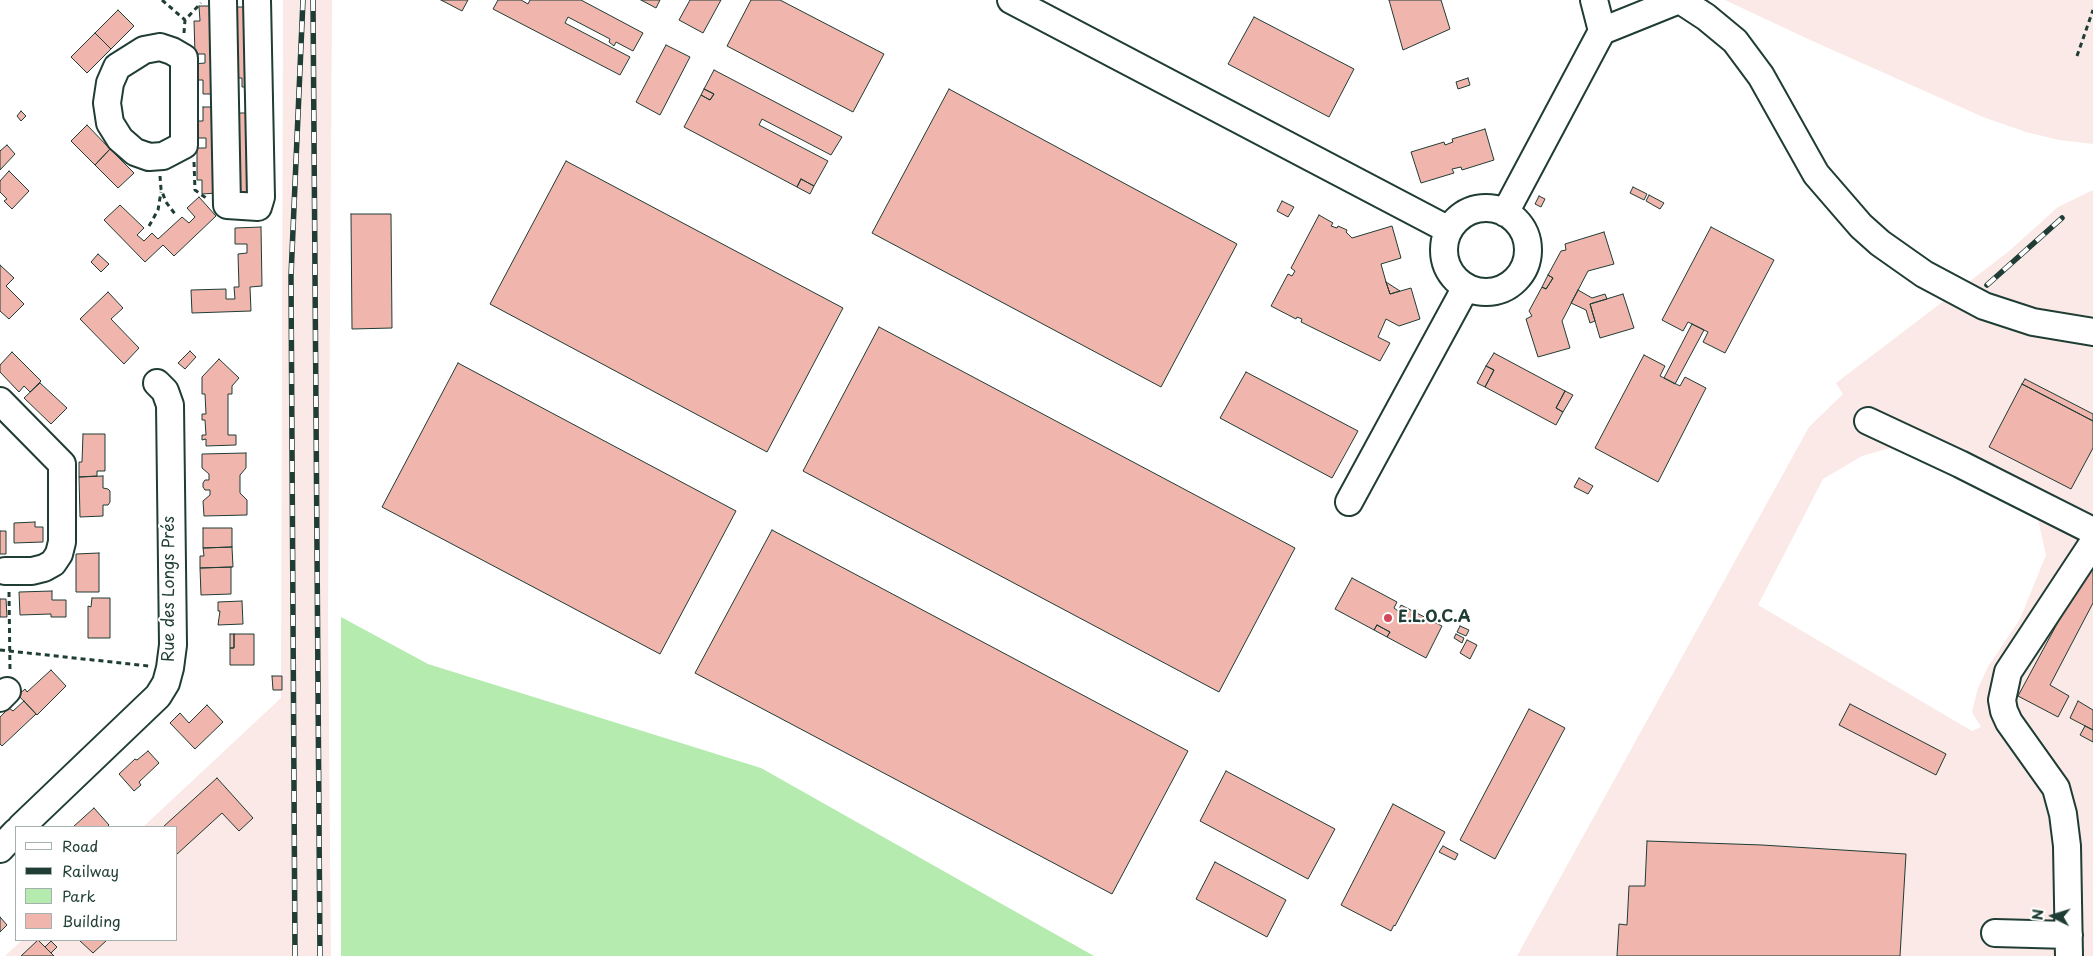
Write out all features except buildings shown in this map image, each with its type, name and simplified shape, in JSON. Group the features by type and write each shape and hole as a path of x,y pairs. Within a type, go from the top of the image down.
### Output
{"street":[{"path":"224,0 227,205 258,207 260,202 257,0"},
{"path":"1011,0 1449,230"},
{"path":"1594,0 1602,31"},
{"path":"1505,213 1602,31 1680,0 1706,17 1735,41 1761,76 1816,174 1861,226 1880,243 1924,274 1991,309 2033,322 2093,332"},
{"path":"160,47 184,58 184,98 184,145 163,156 149,157 135,152 120,139 110,123 107,103 110,83 117,68 144,50 160,47"},
{"path":"184,98 259,99"},
{"path":"1484,208 1505,213 1515,220 1522,229 1526,240 1528,252 1520,275 1511,284 1489,292 1477,291 1466,287 1455,279 1448,268 1444,256 1449,230 1463,215 1473,210 1484,208"},
{"path":"1349,502 1466,287"},
{"name":"Rue des Longs Prés","path":"22,826 158,696 166,683 170,668 172,636 170,405 165,391 157,383"},
{"path":"0,401 62,464 62,542 60,554 53,563 44,568 32,571 5,571"},
{"path":"1868,421 1960,464 2093,531"},
{"path":"1995,933 2069,946 2068,846 2063,814 2056,788 2009,722 2002,700 2008,672 2093,543"},
{"path":"0,849 15,833"}],"path":[{"path":"162,0 185,20 205,0"},
{"path":"2077,56 2093,10"},
{"path":"184,145 194,146 195,190 213,203 227,205"},
{"path":"158,156 162,190 166,202 175,214"},
{"path":"149,226 158,210 162,190"},
{"path":"4,694 10,679 10,599 5,571"},
{"path":"0,650 170,668"}],"shaded area":[{"path":"283,0 332,0 328,621 331,956 5,956 21,941 178,941 178,826 144,826 281,698"},
{"path":"1725,0 2093,0 2093,144 2059,140 2026,132 1983,117"},
{"path":"2093,190 2093,956 1517,956 1809,427 1843,394 1836,383 2008,252 2058,207","holes":["1890,448 2007,497 2037,515 2046,555 2020,619 1988,667 1978,688 1972,712 1981,727 1972,731 1758,605 1823,479 1862,456"]}],"green space":[{"path":"341,617 428,664 761,768 1094,956 341,956"}],"railway":[{"path":"295,956 291,276 303,0"},
{"path":"313,0 320,956"},
{"path":"1987,285 2062,218"}],"place":[{"name":"E.L.O.C.A","path":"1388,618"}]}
